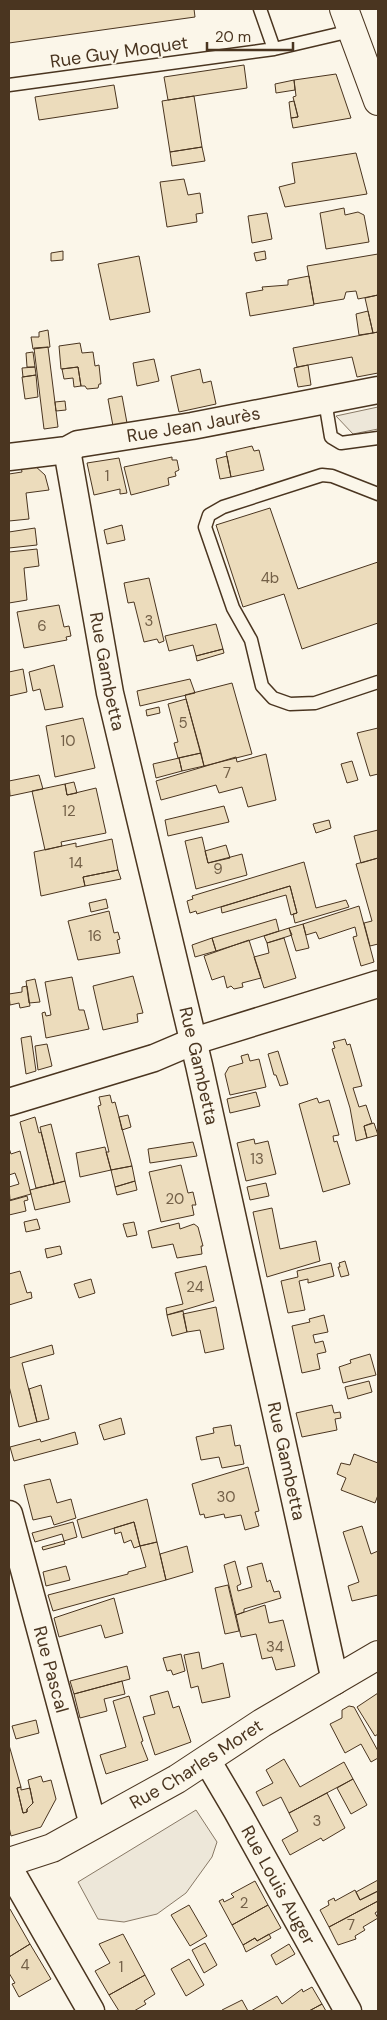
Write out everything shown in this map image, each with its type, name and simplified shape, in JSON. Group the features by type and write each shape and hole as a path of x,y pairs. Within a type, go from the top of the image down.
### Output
{"street":[{"path":"348,20 378,99"},
{"name":"Rue Jean Jaurès","path":"9,456 67,450 78,444 192,426 378,390"},
{"name":"Rue Gambetta","path":"67,450 110,693 194,1041 335,1681"},
{"path":"9,1102 154,1058 194,1041 378,984"},
{"name":"Rue Pascal","path":"9,1514 93,1825"},
{"name":"Rue Charles Moret","path":"9,1862 52,1848 177,1779 262,1723 378,1655"},
{"name":"Rue Louis Auger","path":"206,1760 237,1810 348,2011"},
{"path":"9,1868 91,2011"}],"lane":[{"path":"260,9 274,49"},
{"name":"Rue Guy Moquet","path":"9,85 274,49 348,20"},
{"path":"329,400 327,414 331,437 341,443 378,438"},
{"path":"378,494 332,476 322,475 223,507 209,515 205,527 233,608 251,640 262,686 273,698 290,704 315,702 378,682"}],"shaded area":[{"path":"378,407 378,429 353,434 336,416"},
{"path":"196,1810 217,1842 212,1857 186,1893 157,1914 124,1922 98,1919 78,1882"}],"building":[{"path":"9,9 194,9 195,17 9,43"},
{"path":"244,65 247,88 168,100 164,77"},
{"path":"336,74 351,118 293,128 291,118 298,117 293,97 296,96 294,80"},
{"path":"294,80 295,90 276,93 275,84"},
{"path":"114,85 118,108 39,120 35,97"},
{"path":"194,96 202,147 170,152 162,101"},
{"path":"294,101 298,117 291,118 289,102"},
{"path":"202,147 205,161 172,166 170,152"},
{"path":"356,153 367,194 285,207 279,187 295,183 292,163"},
{"path":"184,179 188,195 200,193 203,213 196,214 197,222 167,227 160,182"},
{"path":"344,208 345,215 358,212 364,215 369,242 326,249 320,213"},
{"path":"267,213 272,239 252,243 248,216"},
{"path":"63,251 63,260 51,261 51,253"},
{"path":"265,251 266,259 256,261 254,253"},
{"path":"378,254 378,295 358,299 356,291 346,292 344,299 314,304 307,266"},
{"path":"139,256 150,312 110,320 98,264"},
{"path":"309,276 314,305 250,316 246,293 263,290 262,287 288,285 288,280"},
{"path":"378,295 378,332 373,333 365,298"},
{"path":"368,311 373,333 359,335 356,314"},
{"path":"48,330 50,347 33,349 31,337 39,337 39,332"},
{"path":"378,332 378,373 357,377 352,357 297,367 293,348"},
{"path":"80,343 82,353 93,352 95,366 99,365 101,384 99,384 98,388 87,389 85,386 81,386 78,367 61,369 59,346"},
{"path":"48,347 58,427 44,429 34,348"},
{"path":"33,352 35,367 27,367 26,353"},
{"path":"154,359 159,381 137,386 133,363"},
{"path":"308,365 311,385 298,387 294,368"},
{"path":"35,367 36,375 23,377 22,368"},
{"path":"78,367 81,386 74,387 73,378 64,379 62,369"},
{"path":"200,369 203,383 211,381 216,404 179,412 171,376"},
{"path":"36,375 38,397 25,399 22,377"},
{"path":"122,396 127,423 113,426 108,399"},
{"path":"65,401 66,410 56,411 55,402"},
{"path":"252,446 254,451 259,450 264,470 231,477 226,452"},
{"path":"227,456 231,477 220,479 216,459"},
{"path":"172,457 172,460 177,460 179,470 175,472 176,476 168,478 169,485 131,495 124,467"},
{"path":"119,458 127,493 120,494 120,489 94,495 87,463"},
{"path":"34,465 45,475 49,490 26,493 29,519 9,521 9,474 22,472 21,467"},
{"path":"270,508 298,589 378,562 378,623 302,649 284,594 243,607 216,525"},
{"path":"122,525 125,540 107,544 104,530"},
{"path":"35,528 37,545 9,548 9,532"},
{"path":"37,549 39,566 24,568 27,600 9,603 9,552"},
{"path":"149,578 164,641 159,643 157,639 144,642 134,602 128,603 124,583"},
{"path":"59,605 64,627 69,626 71,636 66,637 67,640 24,648 17,612"},
{"path":"216,624 223,649 196,656 193,645 169,651 165,636"},
{"path":"223,649 224,653 197,661 196,656"},
{"path":"54,665 63,707 45,710 40,689 33,691 29,672"},
{"path":"23,669 27,692 9,696 9,672"},
{"path":"190,679 195,693 140,706 137,691"},
{"path":"232,683 252,754 204,766 185,695"},
{"path":"186,699 201,753 178,758 174,743 178,742 168,704"},
{"path":"159,707 160,713 147,716 146,710"},
{"path":"83,718 95,768 55,777 46,726"},
{"path":"378,728 378,774 370,776 357,733"},
{"path":"201,753 204,766 182,771 179,758"},
{"path":"266,754 276,800 248,807 242,787 219,793 216,785 161,800 156,781 236,757 237,762"},
{"path":"179,758 182,771 156,778 153,764"},
{"path":"352,761 358,780 347,783 341,764"},
{"path":"39,775 43,789 10,796 9,781"},
{"path":"74,782 77,793 67,795 65,784"},
{"path":"65,784 67,795 96,788 106,833 61,842 62,846 45,850 32,791"},
{"path":"224,806 229,822 168,836 165,820"},
{"path":"329,820 331,828 316,833 313,824"},
{"path":"378,830 378,858 361,863 354,836"},
{"path":"202,837 208,863 242,854 247,875 196,889 185,841"},
{"path":"112,839 118,870 83,877 85,886 41,896 34,852 76,843 76,847"},
{"path":"226,845 230,858 208,863 205,851"},
{"path":"378,858 378,944 370,946 364,923 372,921 356,864"},
{"path":"304,862 316,908 346,900 349,907 295,923 293,914 297,913 290,886 197,914 196,911 190,913 187,901 193,899 192,896"},
{"path":"118,870 121,879 85,886 83,877"},
{"path":"290,886 297,913 291,915 286,895 222,913 221,907"},
{"path":"106,899 108,908 91,912 89,903"},
{"path":"359,906 374,962 361,966 353,937 357,936 355,927 319,939 316,932 306,935 303,924"},
{"path":"109,911 114,933 118,932 120,939 117,940 120,953 78,960 68,921"},
{"path":"276,919 279,931 216,951 212,938"},
{"path":"303,924 309,948 296,951 289,928"},
{"path":"289,928 292,935 267,943 264,936"},
{"path":"212,938 216,951 195,957 192,945"},
{"path":"284,938 296,978 264,988 254,957 269,953 267,943"},
{"path":"249,940 261,978 242,983 243,987 234,989 231,986 227,988 224,976 212,980 204,956"},
{"path":"133,976 143,1013 137,1014 138,1022 103,1030 93,986"},
{"path":"72,977 79,1010 84,1010 89,1029 46,1038 42,1013 45,1012 46,1016 51,1015 45,982"},
{"path":"35,979 40,1002 29,1003 26,981"},
{"path":"27,986 30,1006 20,1008 19,1003 10,1005 9,994 22,992 22,987"},
{"path":"31,1036 36,1071 26,1074 21,1038"},
{"path":"345,1039 347,1045 350,1044 362,1086 353,1088 359,1107 366,1105 372,1123 364,1126 367,1138 356,1141 350,1108 332,1049 335,1048 333,1042"},
{"path":"47,1044 52,1066 38,1070 35,1046"},
{"path":"278,1051 288,1084 280,1086 276,1075 274,1075 268,1054"},
{"path":"248,1054 250,1061 259,1059 266,1087 230,1095 225,1074 229,1067 243,1063 241,1056"},
{"path":"256,1092 260,1106 230,1113 227,1099"},
{"path":"110,1095 112,1103 115,1102 132,1166 111,1170 106,1152 109,1152 98,1106 101,1105 99,1097"},
{"path":"317,1098 319,1103 329,1100 339,1135 333,1136 334,1142 337,1141 350,1184 323,1192 299,1104"},
{"path":"128,1115 131,1127 122,1130 119,1117"},
{"path":"35,1117 39,1133 41,1132 54,1184 36,1188 20,1122"},
{"path":"374,1123 378,1135 367,1138 364,1126"},
{"path":"51,1124 65,1181 54,1184 40,1127"},
{"path":"254,1139 255,1144 268,1141 276,1174 246,1181 237,1143"},
{"path":"193,1142 197,1156 150,1163 148,1149"},
{"path":"105,1147 111,1170 80,1177 76,1153"},
{"path":"9,1148 11,1154 20,1151 31,1194 10,1200 9,1187 19,1184 15,1173 9,1175"},
{"path":"181,1165 188,1193 193,1192 196,1205 192,1205 194,1215 161,1222 149,1172"},
{"path":"132,1166 135,1181 115,1187 111,1170"},
{"path":"65,1181 70,1202 35,1210 30,1190"},
{"path":"135,1181 137,1190 117,1195 115,1187"},
{"path":"266,1183 269,1196 250,1200 247,1187"},
{"path":"27,1196 28,1200 24,1201 26,1211 9,1215 9,1201"},
{"path":"272,1208 280,1249 316,1241 320,1261 267,1277 253,1212"},
{"path":"37,1219 40,1229 26,1232 24,1222"},
{"path":"134,1222 137,1235 127,1237 123,1224"},
{"path":"179,1223 180,1229 194,1224 198,1227 203,1246 201,1246 202,1254 177,1258 173,1244 152,1248 148,1231"},
{"path":"60,1246 62,1254 47,1258 45,1249"},
{"path":"345,1261 349,1275 341,1277 338,1267 340,1267 339,1263"},
{"path":"331,1263 334,1276 308,1283 308,1279 299,1281 305,1310 288,1313 281,1281 298,1277 297,1271"},
{"path":"206,1266 214,1301 167,1315 166,1308 183,1304 175,1273"},
{"path":"20,1271 27,1293 31,1292 32,1298 9,1305 9,1274"},
{"path":"91,1279 95,1293 79,1298 74,1284"},
{"path":"216,1307 224,1349 205,1353 200,1330 187,1332 183,1314"},
{"path":"183,1311 187,1332 172,1336 167,1315"},
{"path":"324,1315 328,1332 313,1335 315,1343 323,1341 326,1352 317,1354 320,1369 302,1373 292,1326 310,1322 309,1319"},
{"path":"52,1345 54,1354 22,1363 37,1422 19,1427 9,1386 9,1358"},
{"path":"370,1354 376,1375 343,1383 339,1367 351,1363 350,1360"},
{"path":"369,1381 372,1392 348,1399 345,1387"},
{"path":"41,1385 49,1419 37,1422 29,1389"},
{"path":"332,1405 334,1413 340,1412 341,1418 335,1419 337,1430 302,1437 296,1413"},
{"path":"121,1418 125,1434 104,1440 99,1425"},
{"path":"231,1425 235,1446 240,1445 244,1464 222,1468 219,1457 201,1460 196,1437 214,1433 213,1428"},
{"path":"75,1432 78,1444 14,1461 10,1447 40,1439 41,1442"},
{"path":"354,1454 378,1463 378,1495 375,1503 341,1490 346,1478 337,1474 341,1463 350,1465"},
{"path":"248,1467 259,1511 255,1512 259,1526 245,1530 241,1515 225,1518 224,1514 205,1518 204,1514 200,1515 192,1484"},
{"path":"50,1479 57,1503 71,1499 76,1518 54,1525 51,1516 33,1520 24,1485"},
{"path":"147,1499 157,1542 140,1546 134,1522 82,1538 77,1520"},
{"path":"73,1522 77,1537 64,1541 62,1534 35,1542 32,1533"},
{"path":"134,1522 140,1546 134,1548 131,1540 124,1543 121,1532 115,1534 114,1528"},
{"path":"362,1526 371,1554 378,1551 378,1595 352,1601 348,1586 359,1582 343,1532"},
{"path":"64,1541 65,1544 43,1550 42,1547"},
{"path":"157,1542 166,1580 53,1611 48,1595 128,1574 128,1572 146,1567 140,1546"},
{"path":"187,1546 193,1572 166,1580 160,1554"},
{"path":"235,1561 241,1584 237,1586 238,1591 252,1587 247,1567 262,1563 267,1582 270,1580 274,1592 279,1591 281,1598 244,1609 244,1612 236,1615 224,1565"},
{"path":"66,1566 70,1580 46,1586 43,1572"},
{"path":"228,1585 239,1631 225,1634 215,1588"},
{"path":"114,1598 123,1633 105,1638 101,1625 59,1637 54,1618"},
{"path":"265,1605 269,1623 283,1620 295,1666 276,1670 272,1657 262,1659 256,1634 241,1637 236,1615"},
{"path":"199,1652 202,1669 223,1663 230,1697 202,1703 198,1686 191,1688 184,1655"},
{"path":"181,1654 185,1671 173,1675 171,1670 167,1671 163,1658"},
{"path":"127,1666 130,1679 74,1694 70,1681"},
{"path":"122,1681 125,1694 104,1699 107,1711 80,1718 74,1694"},
{"path":"168,1691 173,1708 179,1706 191,1742 155,1755 143,1717 155,1714 150,1696"},
{"path":"378,1693 378,1734 375,1736 357,1707"},
{"path":"129,1696 143,1741 141,1742 148,1760 106,1774 100,1755 126,1747 113,1701"},
{"path":"349,1706 354,1707 378,1751 378,1758 371,1762 361,1744 345,1753 330,1724 342,1718 342,1710"},
{"path":"36,1720 39,1733 16,1739 12,1726"},
{"path":"9,1745 21,1787 17,1788 23,1813 27,1812 27,1809 33,1803 28,1780 41,1776 43,1782 51,1780 56,1799 41,1827 11,1836 9,1827"},
{"path":"284,1759 300,1787 344,1762 353,1779 289,1813 281,1797 263,1806 256,1792 273,1783 266,1770"},
{"path":"353,1779 367,1805 351,1814 337,1788"},
{"path":"21,1787 21,1790 30,1788 33,1803 27,1809 27,1812 23,1813 17,1788"},
{"path":"327,1793 345,1828 323,1841 321,1838 290,1855 282,1840 298,1831 289,1813"},
{"path":"378,1880 378,1891 360,1900 356,1892"},
{"path":"255,1881 268,1905 232,1925 219,1901 223,1899 224,1902 234,1897 231,1894"},
{"path":"355,1890 360,1900 378,1891 378,1901 329,1927 320,1910 329,1905 328,1901 334,1898 335,1901"},
{"path":"378,1901 378,1911 375,1913 378,1918 363,1927 365,1930 355,1936 356,1939 338,1945 329,1927"},
{"path":"189,1905 207,1936 190,1946 171,1915"},
{"path":"268,1905 281,1928 257,1941 255,1938 243,1945 232,1925"},
{"path":"9,1910 30,1944 9,1957"},
{"path":"123,1934 145,1975 109,1995 95,1971 110,1963 99,1944"},
{"path":"269,1934 271,1938 246,1952 243,1945 255,1938 257,1941"},
{"path":"205,1943 217,1965 204,1973 192,1950"},
{"path":"30,1944 51,1979 19,1997 12,1984 15,1983 9,1973 9,1957"},
{"path":"289,1944 295,1954 276,1965 271,1955"},
{"path":"189,1959 204,1985 186,1996 171,1969"},
{"path":"145,1975 155,1994 144,2001 146,2004 134,2011 119,2011 109,1995"},
{"path":"312,1987 322,2004 309,2011 251,2011 277,1996 282,2004 302,1989 303,1992"},
{"path":"242,2000 248,2011 222,2010"},
{"path":"322,2004 326,2011 309,2011"}]}
